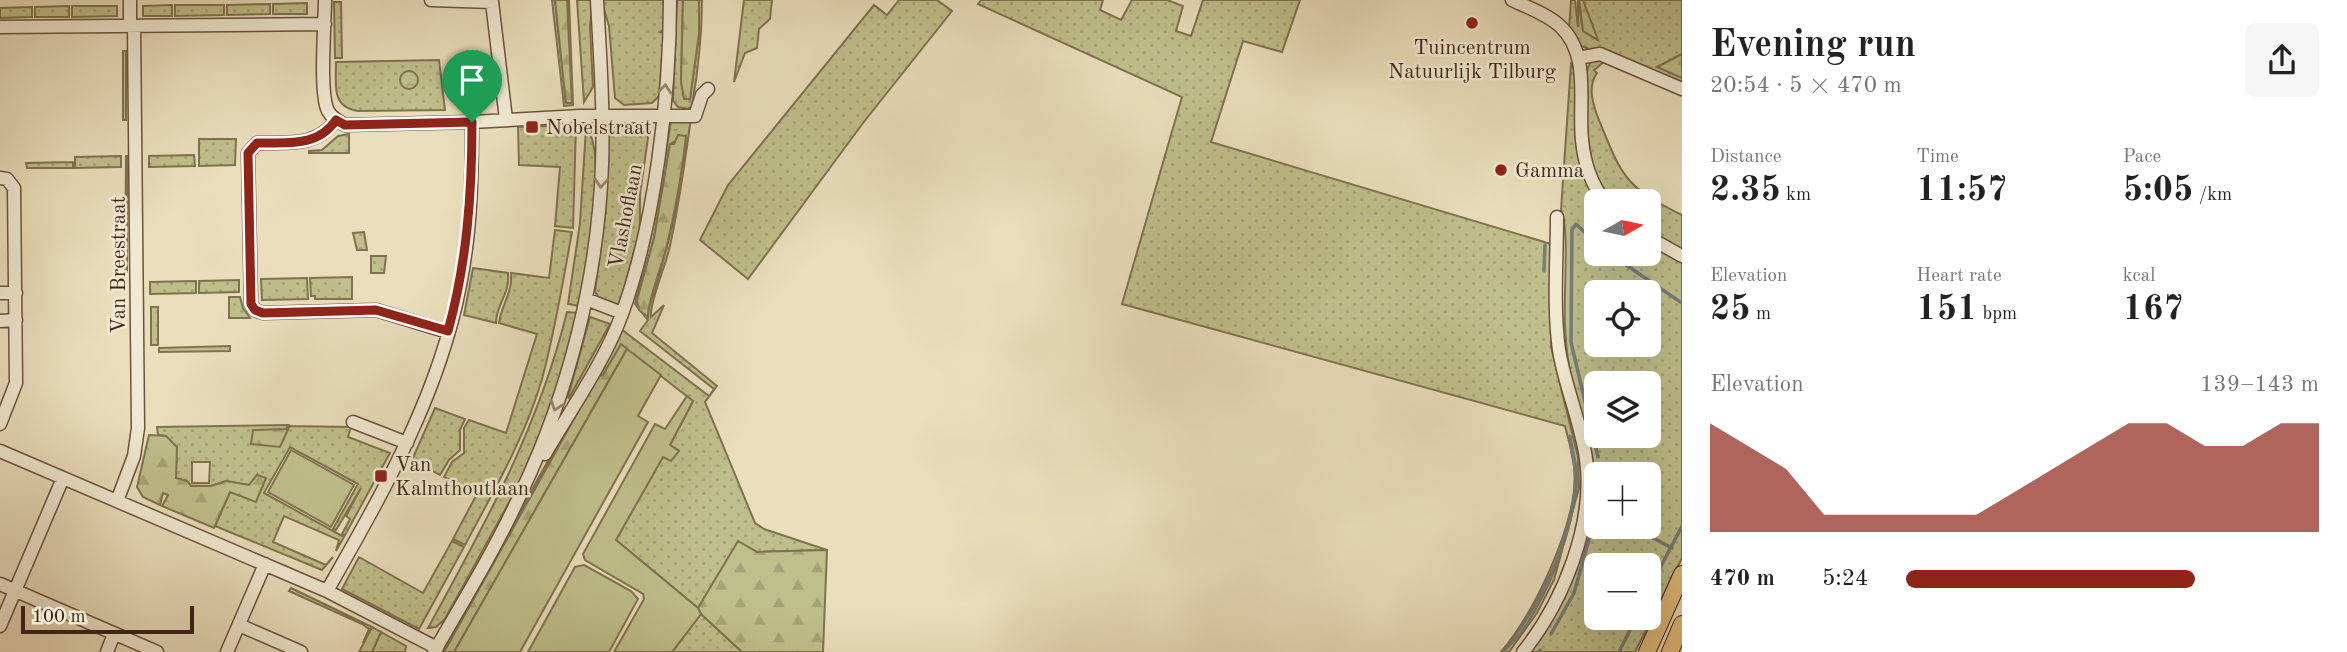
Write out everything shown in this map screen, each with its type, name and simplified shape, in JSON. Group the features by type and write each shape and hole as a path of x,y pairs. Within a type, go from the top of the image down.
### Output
{"main road":[{"path":"1647,652 1682,574"},
{"path":"1670,652 1682,624"}],"street":[{"name":"Van Breestraat","path":"117,501 134,456 138,428 130,0"},
{"path":"325,0 326,100 329,112 345,125 602,115 695,116 702,94 708,89"},
{"path":"431,0 495,1 506,119"},
{"name":"Vlashoflaan","path":"521,493 557,402 586,299 598,225 602,115 597,0"},
{"name":"Vlashoflaan","path":"435,650 489,558 521,493 584,386 622,313 653,183 663,114 670,0"},
{"path":"1512,0 1557,23 1573,44 1578,58 1586,164 1598,189"},
{"path":"0,27 324,24"},
{"path":"1578,58 1600,54 1682,89"},
{"path":"336,120 320,138 307,142 257,143 248,153 251,304 255,310 263,313 376,310 448,331"},
{"path":"327,591 385,488 432,383 460,287 472,191 472,122"},
{"path":"0,178 7,179 14,188 16,286 16,383 0,424"},
{"path":"1523,652 1563,584 1581,527 1586,497 1587,459 1559,346 1557,217"},
{"path":"1661,244 1682,256"},
{"path":"0,293 16,286"},
{"path":"586,299 622,313"},
{"path":"0,321 16,320"},
{"path":"353,422 407,443"},
{"path":"0,451 327,591 435,650"},
{"path":"0,626 63,478"},
{"path":"227,652 265,564"},
{"path":"0,584 157,652"},
{"path":"239,625 301,652"},
{"path":"107,652 114,634"}],"green space":[{"path":"552,0 555,0 566,103 572,102 569,0 573,105 564,106"},
{"path":"555,0 567,0 572,103 566,103"},
{"path":"577,0 593,0 590,26 593,87 584,102"},
{"path":"601,0 665,0 664,30 660,32 664,33 659,96 652,103 624,105 615,98 609,26"},
{"path":"677,0 683,0 681,82 690,99 699,34 699,0 702,0 698,67 692,106 688,109 678,107 673,101"},
{"path":"683,0 699,0 699,34 690,99 684,99 681,82"},
{"path":"744,0 772,0 770,19 759,29 757,48 745,53 734,82"},
{"path":"899,0 937,0 952,11 863,123 748,279 700,240 728,185 874,5 887,15"},
{"path":"981,0 1103,0 1100,10 1121,20 1132,0 1167,0 1183,6 1176,31 1191,36 1203,0 1300,0 1282,52 1243,41 1211,142 1551,244 1551,347 1578,457 1579,488 1570,521 1576,477 1565,426 1122,304 1182,97 978,4"},
{"path":"1571,0 1575,0 1578,27 1578,0 1583,31 1596,39 1583,0 1682,0 1682,54 1658,67 1682,78 1682,84 1581,46 1569,29"},
{"path":"1579,0 1583,0 1598,40 1583,31"},
{"path":"334,2 341,2 342,58 335,58"},
{"path":"307,3 307,14 273,14 273,4"},
{"path":"270,4 270,14 227,15 227,5"},
{"path":"172,5 172,16 143,16 143,6"},
{"path":"175,5 224,5 224,15 175,16"},
{"path":"69,6 69,17 35,17 35,7"},
{"path":"72,6 117,6 117,16 72,17"},
{"path":"32,7 32,17 0,18 0,8"},
{"path":"123,51 126,51 126,120 123,120"},
{"path":"1682,54 1682,78 1657,67"},
{"path":"1593,59 1605,61 1594,70 1597,73 1592,84 1592,96 1620,168 1638,189 1604,189 1597,177 1592,163 1586,113 1588,67"},
{"path":"439,60 445,110 358,111 349,109 339,100 336,62"},
{"path":"1571,64 1575,68 1579,159 1594,189 1584,189 1584,266 1661,266 1661,250 1682,262 1682,558 1661,600 1661,553 1584,553 1584,630 1646,630 1635,652 1529,652 1543,634 1567,585 1584,532 1584,539 1661,539 1661,462 1591,462 1590,448 1661,448 1661,371 1584,371 1584,424 1567,355 1564,219 1561,210"},
{"path":"409,71 415,74 418,80 415,86 409,89 403,86 400,80 403,74"},
{"path":"691,118 684,168 686,136 670,144 654,238 637,300 639,309 635,304 655,217 671,121"},
{"path":"639,123 646,128 648,138 640,194 640,229 620,304 616,305 599,299 595,291 606,208 608,137 616,124"},
{"path":"576,125 573,228 555,226 560,167 519,165 518,127"},
{"path":"586,128 593,141 596,186 580,306 568,304 580,223"},
{"path":"349,134 349,153 309,153 322,150 338,136"},
{"path":"678,135 686,136 680,179 648,317 639,310 637,300 654,238 670,144 674,144"},
{"path":"199,139 236,139 235,165 199,166"},
{"path":"194,155 195,166 149,167 149,156"},
{"path":"121,156 121,167 75,168 75,157"},
{"path":"126,156 128,156 125,272"},
{"path":"73,162 73,168 27,168 26,163"},
{"path":"681,184 673,234 652,303 651,317 664,305 652,333 717,386 705,402 755,523 764,529 827,550 757,552 738,542 698,608 616,540 663,456 678,450 670,445 693,401 621,345 603,375 598,376 442,652 621,329 709,396 714,389 640,331 648,320 639,309 648,316"},
{"path":"1661,204 1682,215 1682,250 1661,238"},
{"path":"555,230 572,232 542,379 518,443 465,545 453,539 477,494 444,477 452,462 464,453 464,428 469,420 506,433 537,334 499,323 500,317 510,287 511,273 549,278"},
{"path":"364,232 367,250 357,250 353,233"},
{"path":"371,256 386,256 384,273 371,273"},
{"path":"473,268 508,273 507,287 496,323 464,315"},
{"path":"352,277 352,299 315,299 315,296 311,296 310,278"},
{"path":"307,278 308,299 262,300 261,279"},
{"path":"239,280 239,292 199,293 199,281"},
{"path":"196,281 196,293 150,294 150,282"},
{"path":"229,297 240,297 250,318 229,318"},
{"path":"151,307 158,307 158,345 151,345"},
{"path":"567,312 578,313 556,393 523,477 445,619 436,627 428,628 508,475 541,396"},
{"path":"590,317 610,324 569,398 568,397"},
{"path":"621,344 627,349 454,652 444,652 598,376 603,375"},
{"path":"230,346 230,351 159,352 159,348"},
{"path":"627,349 661,375 638,416 648,422 520,652 454,652"},
{"path":"687,396 693,401 670,445 679,451 671,461 663,457 616,540 698,608 701,614 672,652 614,652 644,599 643,594 585,560 583,554 655,424 665,429"},
{"path":"435,408 465,419 460,430 460,450 449,460 440,475 412,460"},
{"path":"288,425 279,447 289,426 351,427 348,437 390,453 345,535 342,534 350,519 346,516 361,488 336,530 333,529 358,484 290,447 264,493 344,537 336,551 339,540 284,516 273,542 326,565 333,557 322,570 215,526 230,492 256,501 257,475 249,485 226,481 211,486 191,486 187,481 176,479 174,469 177,461 166,436 158,435 157,427","holes":["192,462 210,462 209,483 192,483"]},
{"path":"290,425 280,447 251,444 253,430 286,429"},
{"path":"149,435 166,436 177,447 176,478 187,481 191,486 211,486 226,481 249,485 257,475 266,478 256,502 230,492 214,528 162,506 168,495 163,493 160,505 143,497 137,487"},
{"path":"291,450 354,485 331,527 268,492"},
{"path":"1572,502 1567,531 1548,579 1510,644 1537,608 1565,541 1554,580 1537,613 1509,652 1501,652 1526,616 1559,546"},
{"path":"452,541 464,547 419,629 342,589 359,557 423,593"},
{"path":"738,541 757,552 827,550 823,652 742,652 701,614 698,608"},
{"path":"584,565 631,591 638,599 609,652 528,652 575,567"},
{"path":"291,588 372,627 363,643 369,629 289,591"},
{"path":"701,614 742,652 672,652"},
{"path":"372,627 381,632 372,652 359,652"},
{"path":"381,632 406,646 405,652 372,652"}],"water":[{"path":"1570,435 1577,482 1570,524 1541,598 1516,639 1503,652 1541,594 1568,527 1575,477"}],"waterway":[{"path":"1584,232 1576,224 1572,230 1571,342 1598,457"},
{"path":"1544,271 1545,245"},
{"path":"1628,266 1682,303"},
{"path":"1661,566 1682,526"},
{"path":"1551,634 1574,593 1589,539"},
{"path":"1655,539 1672,548"},
{"path":"1619,652 1630,630"}],"place":[{"name":"Tuincentrum Natuurlijk Tilburg","path":"1472,23"},
{"name":"Nobelstraat","path":"532,127"},
{"name":"Gamma","path":"1501,170"},
{"name":"Van Kalmthoutlaan","path":"381,476"}],"route":[{"path":"336,120 345,125 472,122 472,191 467,240 460,287 448,331 376,310 263,313 255,310 251,304 248,153 251,147 257,143 311,141 320,138 336,120"}]}
